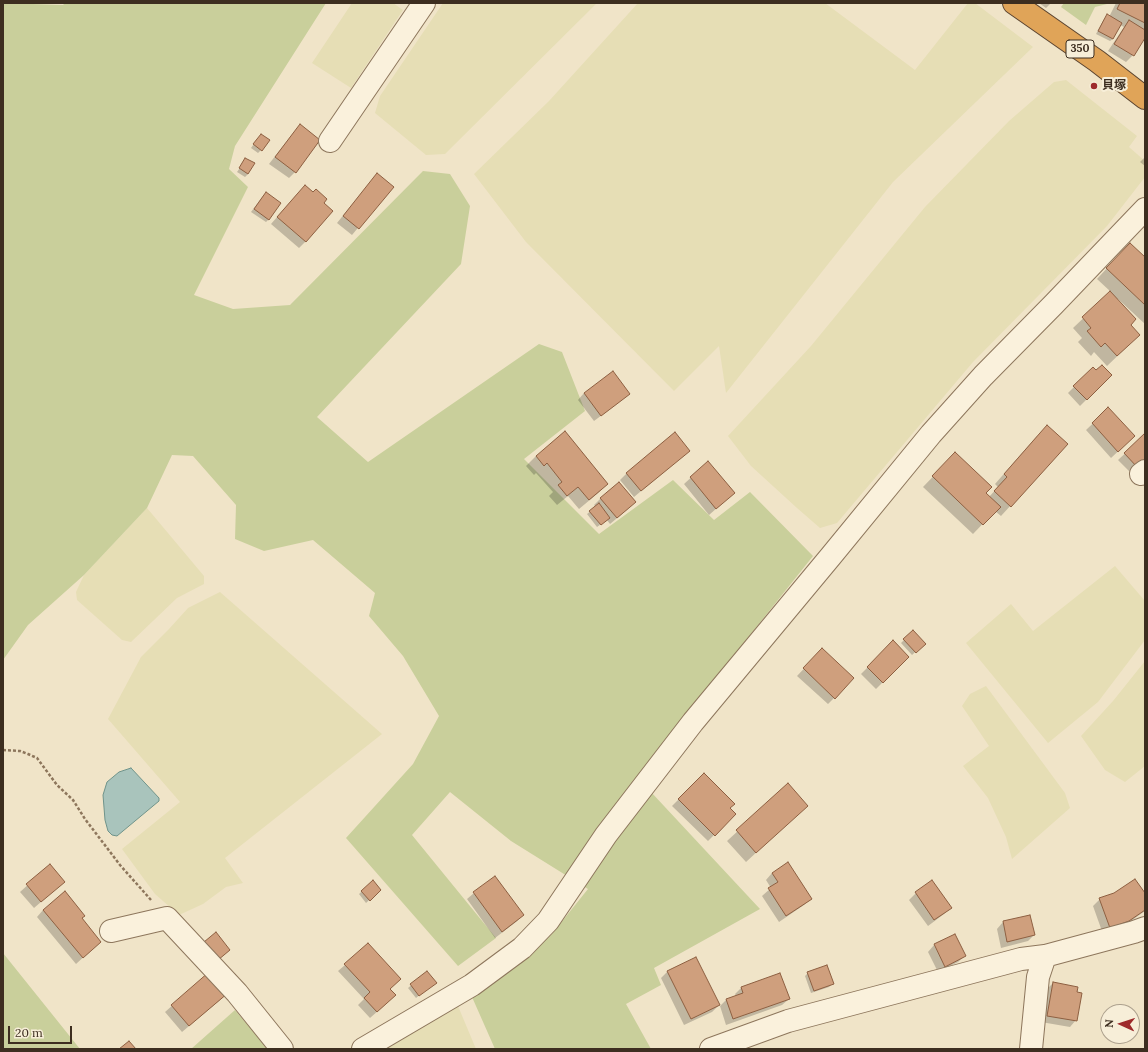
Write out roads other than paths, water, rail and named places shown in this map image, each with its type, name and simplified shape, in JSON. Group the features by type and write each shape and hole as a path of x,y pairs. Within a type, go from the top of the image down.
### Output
{"highway":[{"name":"350","path":"1014,3 1097,61 1145,98"}],"street":[{"path":"330,140 424,3"},
{"path":"363,1049 472,985 522,948 548,921 606,835 693,722 931,434 983,376 1145,209"},
{"path":"111,930 167,918 237,993 282,1049"},
{"path":"711,1049 788,1021 1021,959 1044,956 1145,928"},
{"path":"1031,1049 1038,977 1044,956"}],"water":[{"path":"131,768 159,798 159,801 117,836 112,835 108,831 105,820 103,795 107,782 119,772"}],"place":[{"name":"貝塚","path":"1094,86"}]}
